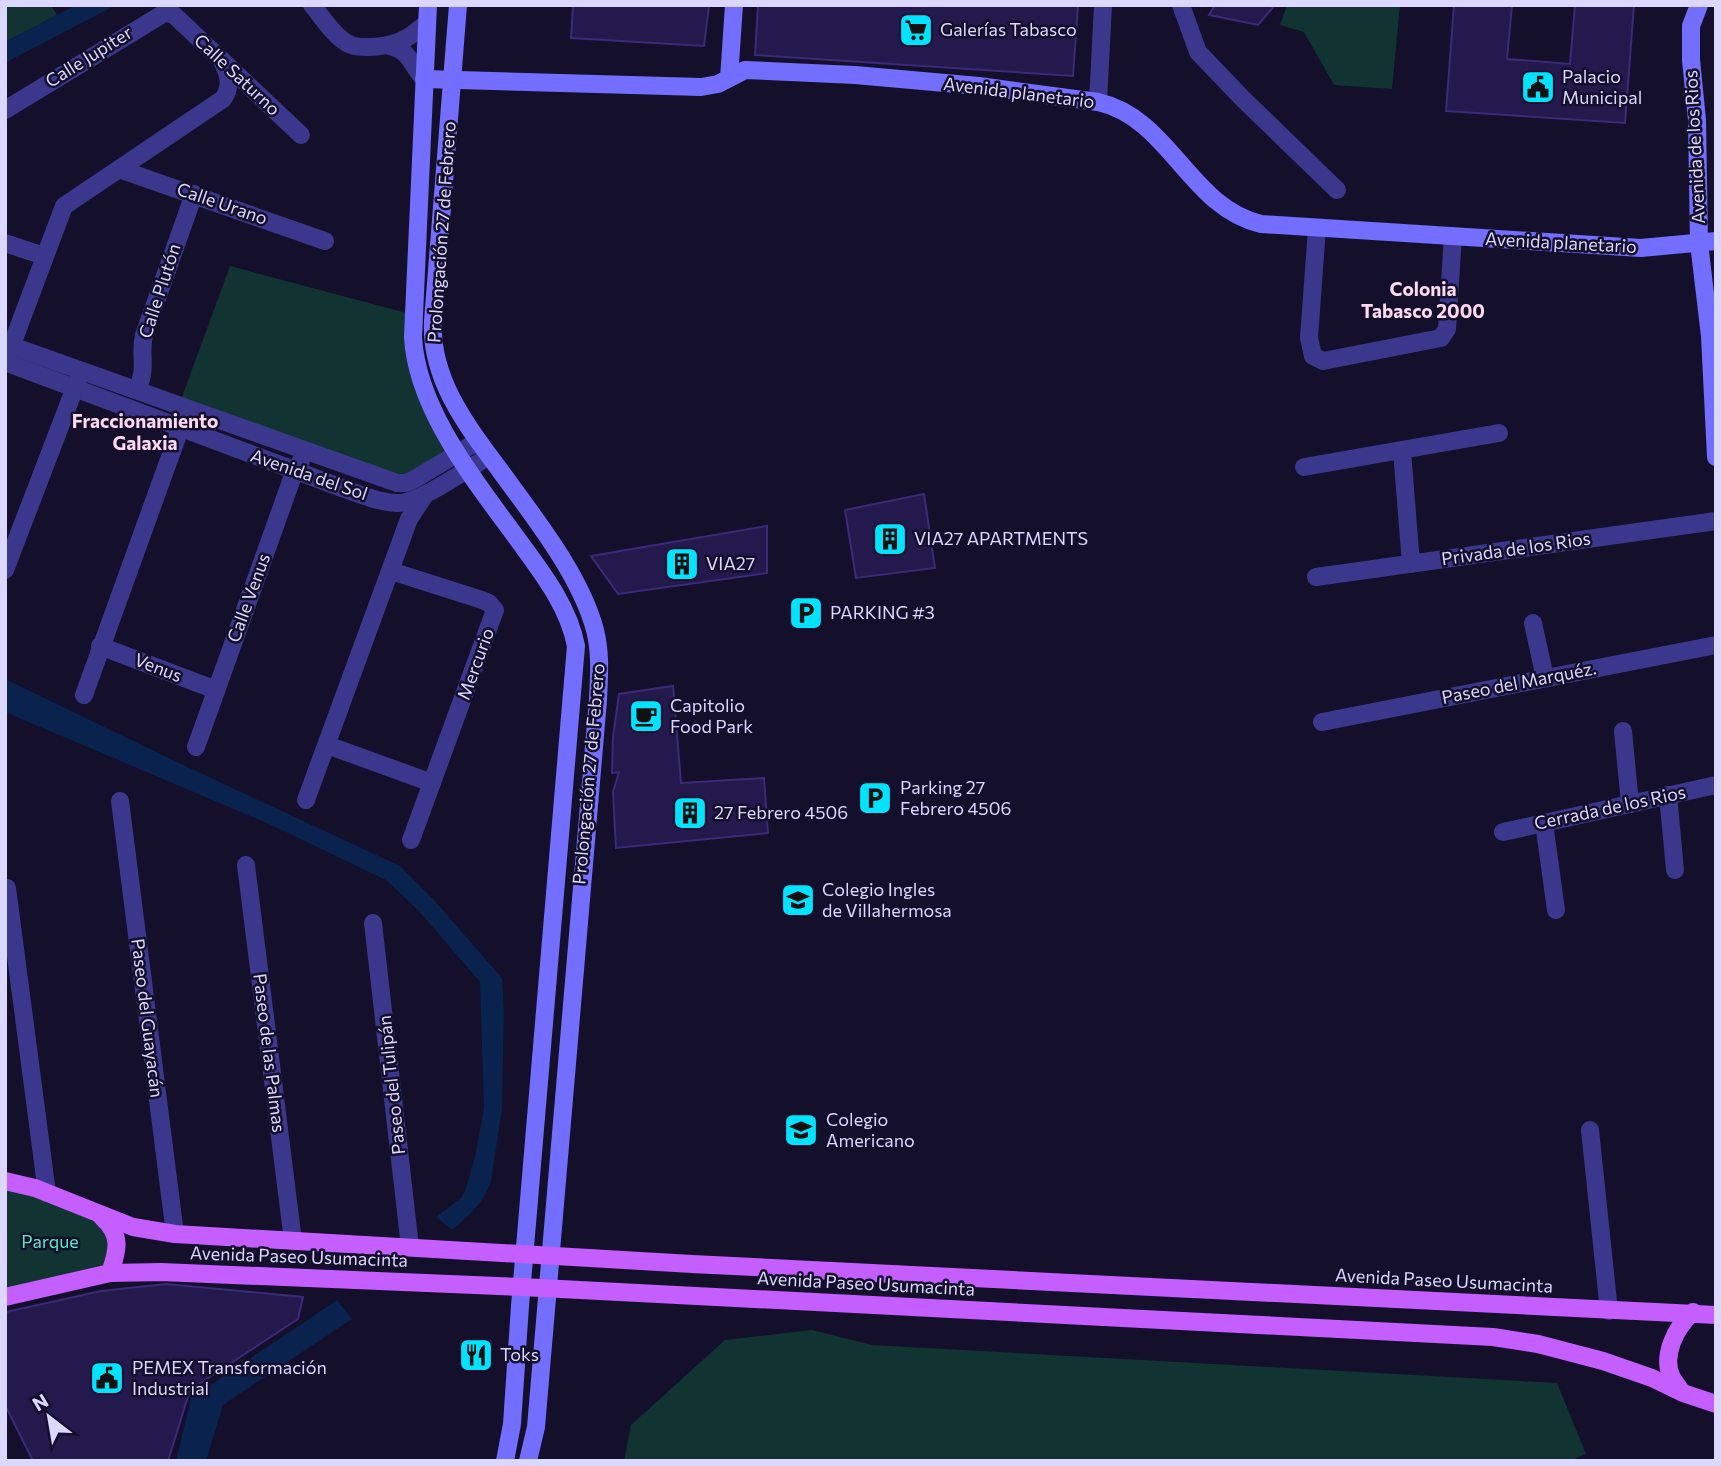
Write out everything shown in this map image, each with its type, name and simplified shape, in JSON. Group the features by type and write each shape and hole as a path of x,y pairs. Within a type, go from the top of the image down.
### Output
{"main road":[{"name":"Prolongación 27 de Febrero","path":"458,5 433,348 452,400 558,554 590,615 599,649 598,700 536,1427 528,1461"},
{"path":"734,5 735,74"},
{"path":"735,74 746,5"},
{"name":"Avenida de los Rios","path":"1699,5 1691,26 1691,60 1707,242 1716,457"},
{"name":"Prolongación 27 de Febrero","path":"427,14 415,366 423,388 467,469 557,597 576,646 524,1254 513,1424 505,1461"},
{"name":"Avenida planetario","path":"424,79 701,87 718,84 735,74 855,75 979,86 1098,102 1116,107 1139,121 1201,189 1227,210 1261,225 1641,248 1707,242"},
{"name":"Avenida Paseo Usumacinta","path":"5,1181 23,1184 144,1230 175,1234 549,1256 1716,1315"},
{"path":"98,1213 118,1238 110,1273"},
{"name":"Avenida Paseo Usumacinta","path":"5,1297 110,1273 161,1272 522,1287 1493,1337 1538,1344 1603,1361 1716,1404"},
{"path":"1683,1393 1672,1378 1669,1357 1673,1337 1693,1312"}],"street":[{"path":"312,5 338,36 350,45 397,47 407,53 424,79"},
{"name":"Avenida planetario","path":"1098,102 1103,5"},
{"path":"1181,5 1198,52 1337,191"},
{"name":"Calle Jupiter","path":"5,110 158,15 166,12 174,15"},
{"path":"389,46 404,41 427,14"},
{"name":"Calle Saturno","path":"174,15 301,135"},
{"path":"8,356 64,206 223,99 229,90 229,79 220,59"},
{"name":"Calle Urano","path":"119,169 325,241"},
{"name":"Calle Plutón","path":"136,390 144,370 144,335 194,194"},
{"path":"1317,228 1309,338 1312,353 1322,361 1441,338 1447,329 1453,236"},
{"path":"5,243 44,256"},
{"name":"Avenida del Sol","path":"8,356 82,370 392,482 401,484 410,481"},
{"name":"Avenida del Sol","path":"8,356 74,387 180,428 380,500 396,503 408,510"},
{"path":"5,569 82,370"},
{"path":"83,695 189,409"},
{"path":"1304,467 1499,433"},
{"path":"306,800 391,571 408,510 406,490 410,481 458,453 484,449"},
{"path":"408,510 426,494 467,469 484,449"},
{"path":"1402,451 1411,564"},
{"name":"Calle Venus","path":"196,747 295,470 307,452"},
{"name":"Privada de los Rios","path":"1316,577 1716,521"},
{"name":"Mercurio","path":"391,571 482,600 495,610 411,840"},
{"path":"1533,623 1545,678"},
{"name":"Paseo del Marquéz.","path":"1322,722 1716,645"},
{"name":"Venus","path":"100,646 216,690"},
{"path":"1623,731 1630,804"},
{"path":"327,745 432,783"},
{"name":"Cerrada de los Rios","path":"1503,832 1716,785"},
{"path":"1668,796 1675,870"},
{"name":"Paseo del Guayacán","path":"120,801 175,1234"},
{"path":"1544,823 1556,910"},
{"name":"Paseo de las Palmas","path":"246,866 293,1241"},
{"path":"7,888 47,1193"},
{"name":"Paseo del Tulipán","path":"373,923 410,1247"},
{"path":"1590,1130 1609,1311"}],"green space":[{"path":"5,5 51,5 57,15 5,42"},
{"path":"1287,5 1400,5 1392,89 1334,85 1304,32 1280,25"},
{"path":"230,266 414,315 413,337 458,453 406,483 179,405"},
{"name":"Parque","path":"5,1182 97,1214 114,1232 110,1273 5,1297"},
{"path":"812,1330 872,1345 1557,1383 1586,1454 1570,1461 624,1461 631,1425 725,1340"}],"water":[{"path":"76,5 116,5 5,63 5,42"},
{"path":"5,679 400,866 435,901 502,978 502,1109 491,1181 480,1202 452,1230 436,1217 461,1198 465,1191 475,1157 484,1108 480,982 418,910 386,880 269,824 5,712"},
{"path":"337,1300 352,1319 223,1405 206,1461 176,1461 191,1398"}],"building":[{"path":"573,5 709,5 704,46 571,38"},
{"name":"Galerías Tabasco","path":"758,5 1078,5 1073,76 755,55"},
{"path":"1215,5 1275,5 1258,25 1209,15"},
{"name":"Palacio Municipal","path":"1454,5 1512,5 1507,59 1570,64 1575,5 1634,5 1625,123 1446,111"},
{"name":"VIA27 APARTMENTS","path":"924,494 935,568 856,578 845,510"},
{"name":"VIA27","path":"767,526 767,573 618,594 591,556"},
{"path":"673,686 681,783 764,778 768,833 616,848 613,792 619,772 612,773 613,737 619,694"},
{"name":"PEMEX Transformación Industrial","path":"166,1284 303,1297 298,1319 190,1390 168,1461 33,1461 5,1405 6,1312 101,1291"}],"place":[{"name":"Galerías Tabasco","path":"916,30"},
{"name":"Palacio Municipal","path":"1538,87"},
{"name":"VIA27 APARTMENTS","path":"890,539"},
{"name":"VIA27","path":"682,564"},
{"name":"PARKING #3","path":"806,613"},
{"name":"Capitolio Food Park","path":"646,716"},
{"name":"Parking 27 Febrero 4506","path":"875,798"},
{"name":"27 Febrero 4506","path":"690,813"},
{"name":"Colegio Ingles de Villahermosa","path":"798,900"},
{"name":"Colegio Americano","path":"801,1130"},
{"name":"Toks","path":"476,1355"},
{"name":"PEMEX Transformación Industrial","path":"107,1378"}],"district":[{"name":"Colonia Tabasco 2000","path":"1423,300"},
{"name":"Fraccionamiento Galaxia","path":"145,432"}]}
